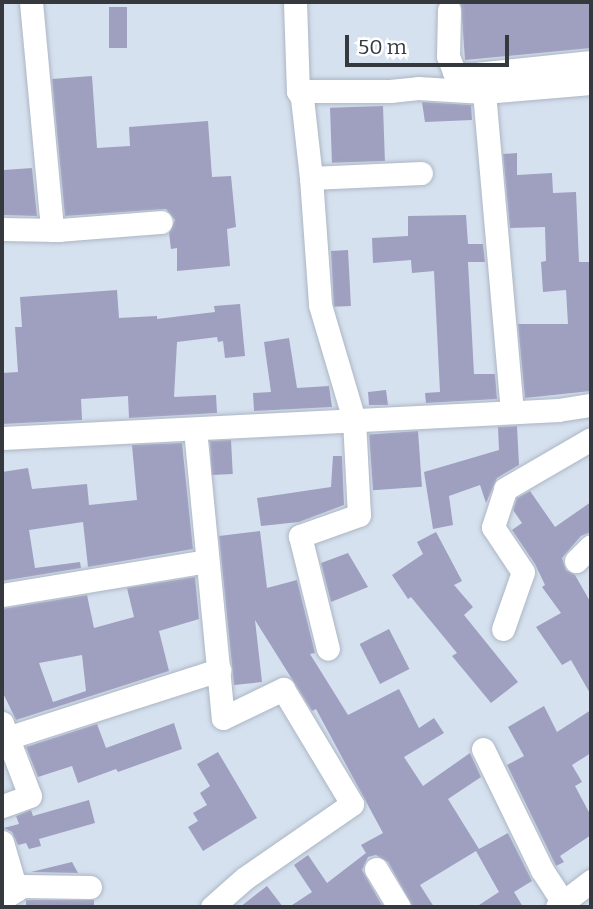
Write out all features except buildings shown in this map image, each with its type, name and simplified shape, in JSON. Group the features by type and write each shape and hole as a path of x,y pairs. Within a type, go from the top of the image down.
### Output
{"street":[{"path":"31,2 52,230"},
{"path":"295,2 298,91 302,98 311,178 320,305 354,420 359,515 300,536 328,649"},
{"path":"449,10 448,56 454,72 466,75 591,62"},
{"path":"298,91 390,92 418,88 484,92 591,83"},
{"path":"484,92 512,412"},
{"path":"311,178 421,173"},
{"path":"2,229 52,230 161,222"},
{"path":"2,438 512,412 591,405"},
{"path":"195,429 223,718 282,689 352,804 245,878 212,907"},
{"path":"503,629 523,572 494,527 505,489 591,439"},
{"path":"2,595 207,561"},
{"path":"2,806 30,796 4,730 219,670"},
{"path":"483,749 560,905 591,881"},
{"path":"2,842 9,895 22,886 90,887"},
{"path":"376,869 399,907"}]}
